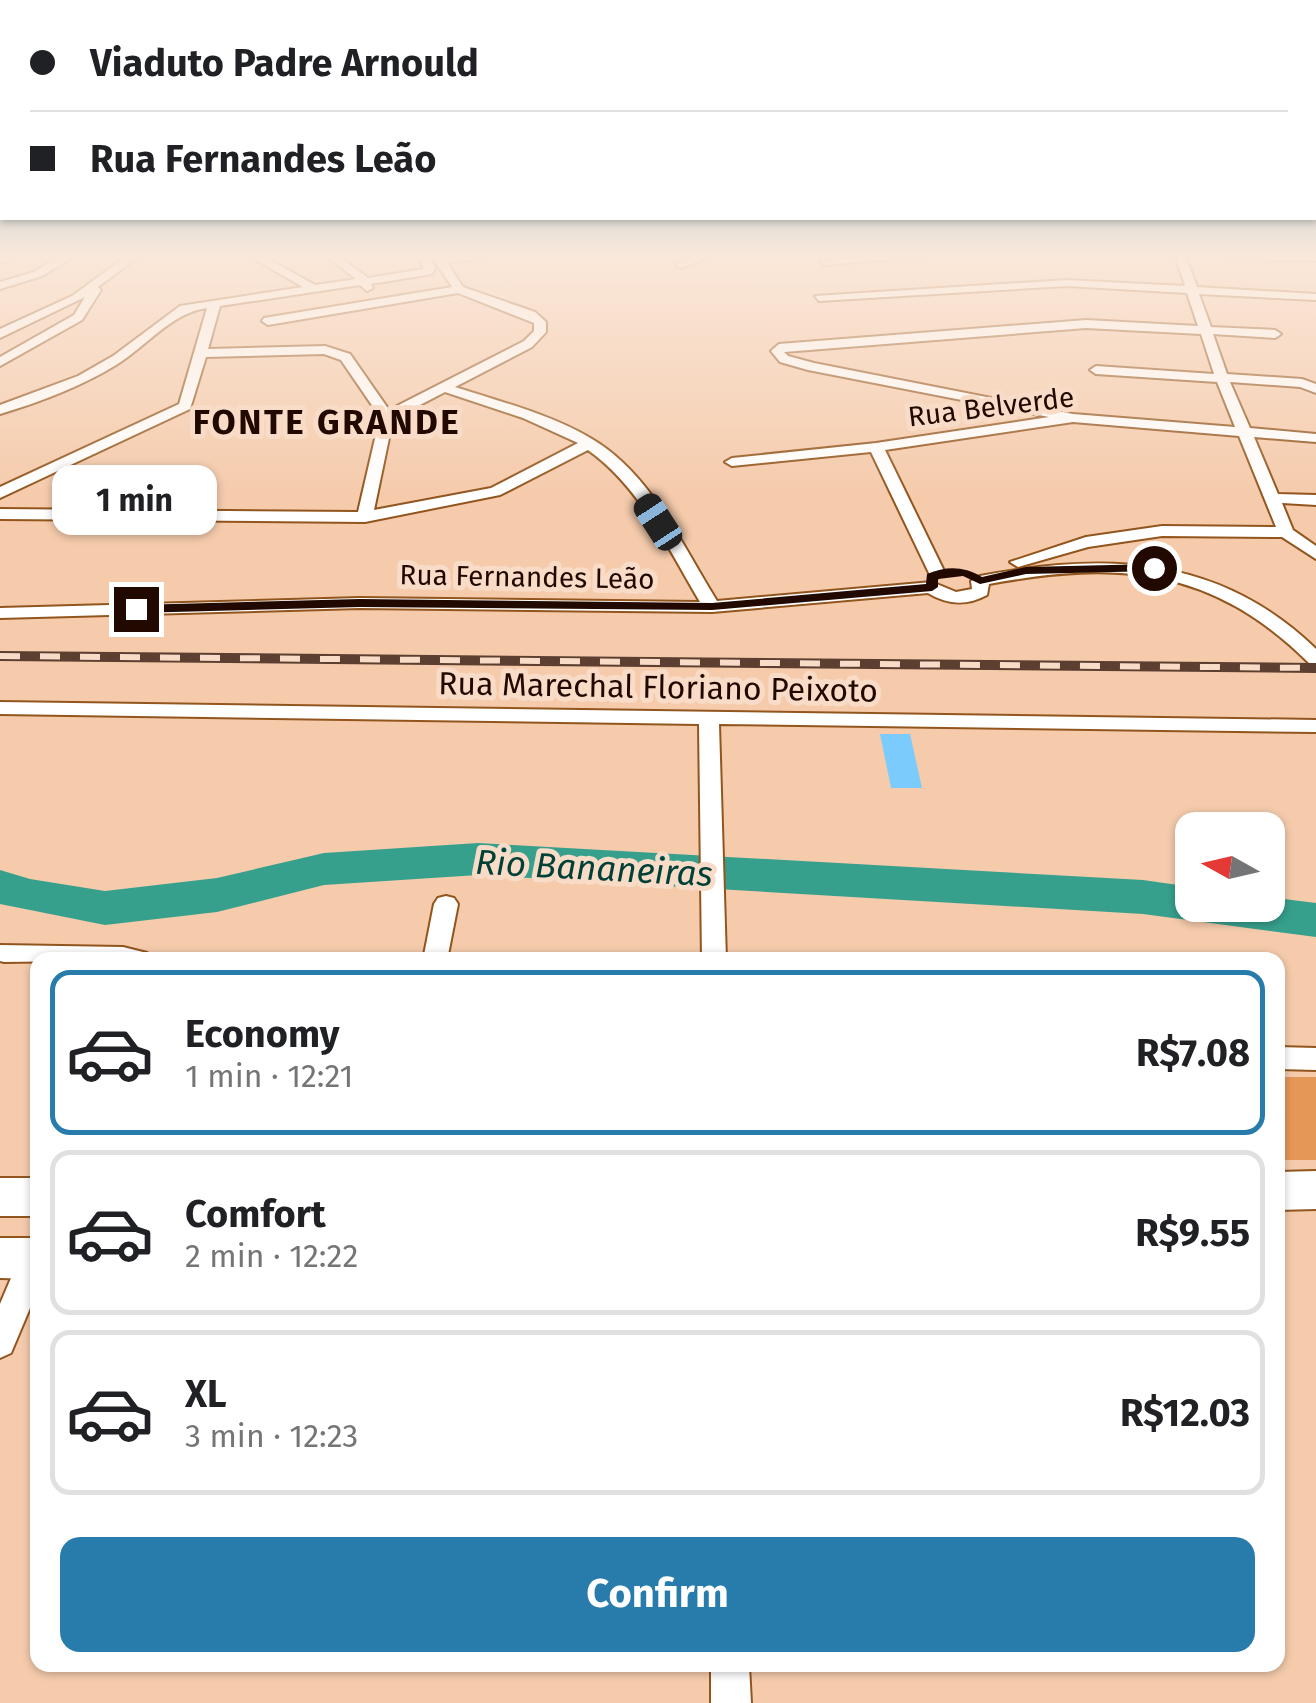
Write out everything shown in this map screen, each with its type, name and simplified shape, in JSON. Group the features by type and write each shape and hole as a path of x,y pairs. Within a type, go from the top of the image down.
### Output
{"street":[{"path":"0,362 49,334"},
{"path":"0,410 82,379 118,359 148,334"},
{"path":"0,493 185,406 205,334"},
{"path":"387,416 528,344 535,334"},
{"path":"946,334 777,351 784,359 813,366 1074,418"},
{"path":"1206,334 1286,532 1316,554"},
{"path":"199,353 326,350 346,357 387,416 365,517"},
{"path":"1096,370 1309,386"},
{"path":"446,388 517,412 604,454 640,494 712,606"},
{"name":"Rua Belverde","path":"732,462 876,447 1074,418 1316,438"},
{"path":"0,514 365,517 495,492 588,444"},
{"path":"876,447 957,577 1026,570 1154,568 1215,587 1273,616 1316,658"},
{"path":"1272,498 1316,500"},
{"name":"Rua Fernandes Leão","path":"0,613 360,603 712,606 957,577 1105,539 1162,532 1286,532"},
{"name":"Rua Marechal Floriano Peixoto","path":"0,708 1316,726"},
{"path":"709,717 714,952"},
{"path":"437,952 446,904"},
{"path":"4,953 30,954"},
{"path":"1285,1058 1316,1058"},
{"path":"1285,1191 1316,1190"},
{"path":"0,1196 30,1197"},
{"path":"0,1342 28,1257"},
{"path":"730,1672 731,1703"}],"shaded area":[{"path":"1285,1077 1316,1077 1316,1160 1285,1160"}],"building":[{"path":"880,734 910,734 922,788 891,788"}],"waterway":[{"name":"Rio Bananeiras","path":"0,886 24,895 105,908 217,895 324,869 478,859 1175,902"},
{"name":"Rio Bananeiras","path":"1285,916 1316,920"}],"railway":[{"path":"0,656 1316,668"}],"district":[{"name":"FONTE GRANDE","path":"327,422"}],"route":[{"path":"136,609 360,603 712,606 932,587 932,577 946,571 966,572 980,581 1026,570 1154,568"}]}
